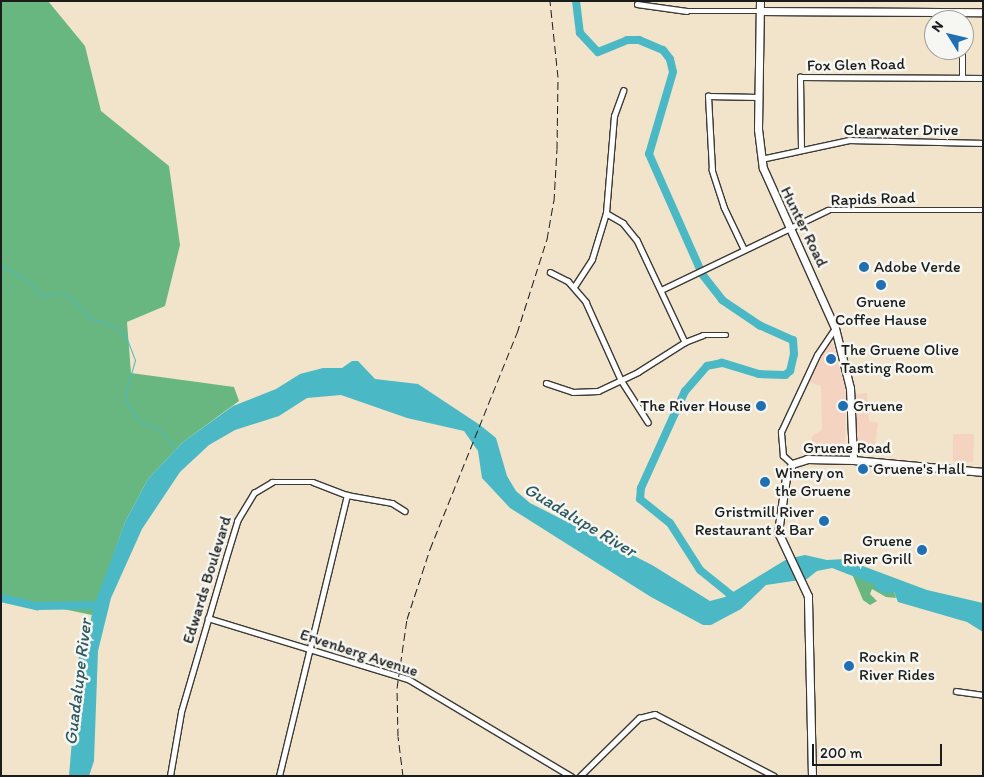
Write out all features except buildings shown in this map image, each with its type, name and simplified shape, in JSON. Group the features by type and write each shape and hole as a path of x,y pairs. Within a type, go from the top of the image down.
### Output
{"street":[{"name":"Hunter Road","path":"760,1 758,97 761,159 767,183 835,328 850,388 854,460"},
{"path":"637,4 688,11 983,12"},
{"path":"962,60 962,77"},
{"name":"Fox Glen Road","path":"801,149 800,77 983,78"},
{"path":"574,287 592,259 606,213 614,116 623,91"},
{"path":"744,250 716,188 709,144 708,96 758,97"},
{"name":"Clearwater Drive","path":"761,159 850,140 983,143"},
{"name":"Rapids Road","path":"661,290 828,210 983,210"},
{"path":"606,213 633,234 685,342"},
{"path":"550,272 574,287 586,302 621,380 648,422"},
{"path":"792,464 783,456 781,432 818,355 835,328"},
{"path":"546,383 580,393 598,390 621,380 685,342 711,334 726,335"},
{"name":"Gruene Road","path":"812,776 812,651 808,596 802,580 782,545 778,523 786,478 792,464 808,459 854,460 983,472"},
{"name":"Edwards Boulevard","path":"170,776 181,712 237,521 258,489 272,482 290,480 320,483 347,495 392,503 405,511"},
{"path":"279,776 308,648 347,495"},
{"name":"Ervenberg Avenue","path":"208,618 412,681 572,776"},
{"path":"956,691 983,694"},
{"path":"580,776 639,718 653,714 667,718 774,776"}],"shaded area":[{"path":"829,343 833,344 846,393 845,456 812,455 812,436 822,430 821,386 809,382"},
{"path":"867,393 869,421 878,423 874,453 857,452 855,394"},
{"path":"953,434 974,434 973,462 953,461"}],"green space":[{"path":"1,1 48,1 85,46 101,111 169,166 180,245 165,306 127,322 131,373 234,387 239,401 183,442 148,479 125,522 92,615 1,596"},
{"path":"852,574 877,585 875,588 894,592 896,598 886,597 872,589 870,594 877,601 870,605 863,600"}],"water":[{"name":"Guadalupe River","path":"352,361 358,361 375,379 418,384 480,425 496,438 507,476 516,491 530,503 652,565 710,601 725,597 787,559 805,555 827,560 844,559 927,590 983,603 983,632 967,622 898,602 894,592 886,594 874,588 876,585 832,568 817,571 807,579 766,585 741,609 711,625 703,625 651,597 510,508 482,478 478,451 464,431 407,418 341,395 307,398 279,416 235,430 209,445 180,472 142,529 111,598 98,651 94,761 89,776 69,776 79,655 85,644 94,606 125,522 148,479 183,442 233,406 276,389 300,374 323,368 342,368"}],"waterway":[{"path":"576,1 580,33 598,52 627,40 639,40 663,50 670,59 673,72 649,154 699,267"},
{"path":"1,265 25,279 43,296 63,293 72,298 90,319 103,321 125,334 135,360 126,391 127,403 138,420 165,433 175,449"},
{"path":"702,274 722,300 759,325 793,340 794,354 790,371 785,375 759,374 722,363 707,366 685,391 641,488 640,499 670,523 700,570 736,599"},
{"path":"1,598 37,606 104,605"}],"railway":[{"path":"403,776 398,736 397,688 407,619 430,549 517,333 547,239 554,201 558,77 550,1"}],"place":[{"name":"Adobe Verde","path":"864,267"},
{"name":"Gruene Coffee Hause","path":"881,285"},
{"name":"The Gruene Olive Tasting Room","path":"831,359"},
{"name":"The River House","path":"761,406"},
{"name":"Gruene","path":"843,406"},
{"name":"Gruene's Hall","path":"863,469"},
{"name":"Winery on the Gruene","path":"765,482"},
{"name":"Gristmill River Restaurant & Bar","path":"824,521"},
{"name":"Gruene River Grill","path":"922,550"},
{"name":"Rockin R River Rides","path":"849,666"}]}
